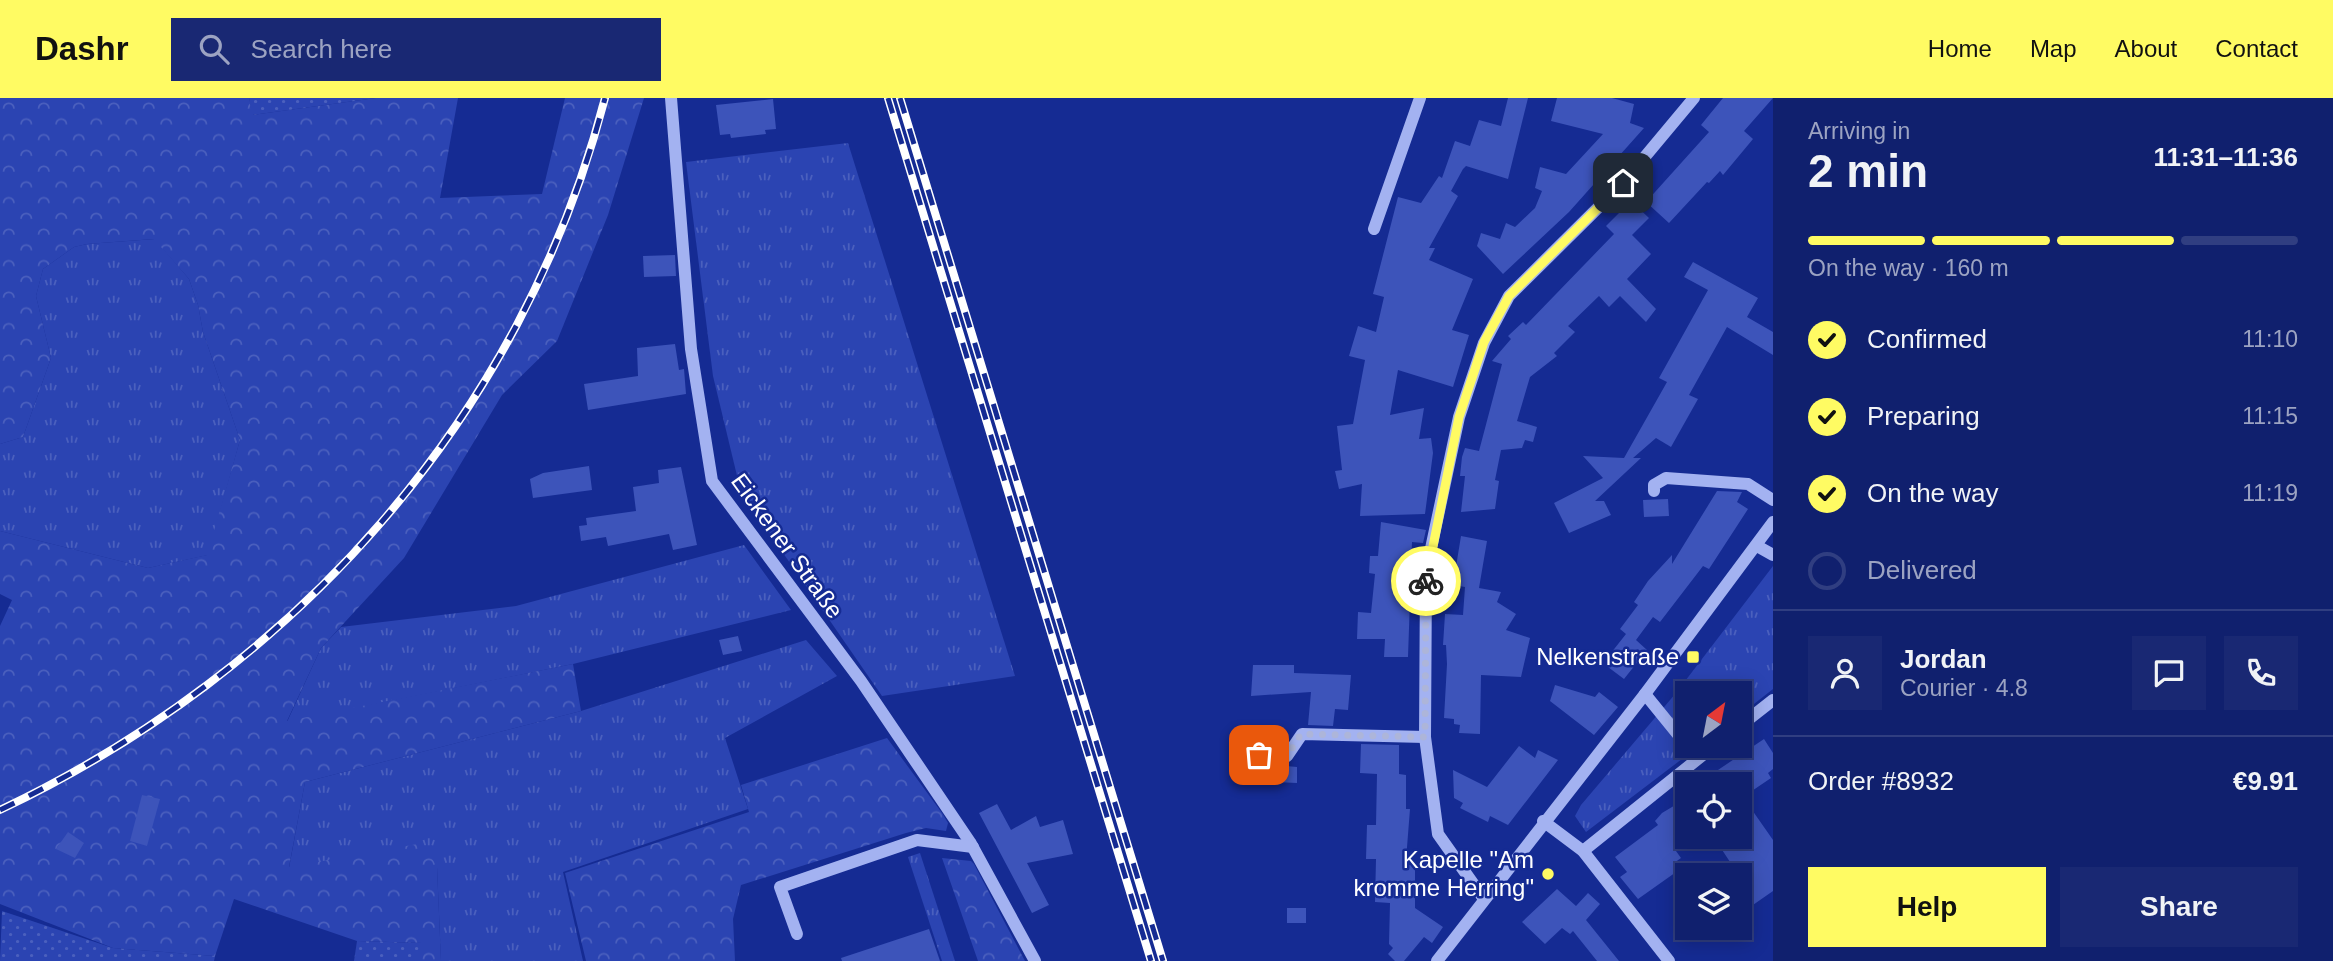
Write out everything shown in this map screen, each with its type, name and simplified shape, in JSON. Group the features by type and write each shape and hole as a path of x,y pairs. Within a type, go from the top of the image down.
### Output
{"street":[{"name":"Eickener Straße","path":"671,98 691,349 712,481 861,681 973,847 1035,961"},
{"path":"1374,229 1420,98"},
{"path":"1484,899 1438,834 1425,737 1426,572 1459,417 1484,342 1509,296 1623,183 1694,98"},
{"path":"1654,491 1654,485 1666,478 1748,484 1773,500"},
{"path":"1437,961 1543,821 1645,694 1773,522"},
{"path":"1757,545 1773,555"},
{"path":"1645,694 1675,731"},
{"path":"1752,717 1773,700"},
{"path":"1259,755 1287,756 1301,734 1425,737"},
{"path":"1583,851 1697,758"},
{"path":"1543,821 1583,851 1669,961"},
{"path":"797,934 780,887 917,841 973,847"}],"green space":[{"path":"0,98 249,98 253,115 376,98 458,98 440,198 542,194 565,98 644,98 608,215 557,341 502,395 404,558 321,648 287,721 573,664 581,711 305,782 289,867 423,843 437,867 441,961 422,961 422,943 357,941 234,899 215,956 113,948 0,904 0,626 12,600 0,594 0,531 148,568 207,555 240,440 203,332 189,279 154,239 74,247 43,269 36,296 51,358 23,437 0,444"},
{"path":"249,98 376,98 252,115"},
{"path":"848,143 1015,676 882,696 772,537 739,484 713,376 686,162"},
{"path":"155,239 189,279 203,332 240,440 208,555 148,568 0,531 0,444 23,437 51,358 36,296 43,269 74,247"},
{"path":"744,545 791,610 573,664 287,722 321,648 341,627 516,606"},
{"path":"1773,566 1773,689 1752,706 1752,681 1685,681"},
{"path":"806,640 837,676 725,738 748,809 563,872 583,961 441,961 437,867 289,868 305,782 581,711"},
{"path":"1675,694 1675,758 1683,758 1586,832 1575,816 1581,805"},
{"path":"887,738 942,813 948,823 946,831 926,828 906,833 741,885 733,919 735,961 586,961 565,873 749,812 741,785"},
{"path":"920,853 955,961 942,961 908,857"},
{"path":"942,858 971,861 974,864 1025,961 978,961"},
{"path":"2,911 113,948 215,956 214,961 0,961"},
{"path":"357,941 422,943 422,961 354,961"}],"building":[{"path":"1508,98 1528,98 1508,179 1466,166 1451,191 1458,196 1429,248 1435,248 1429,260 1473,279 1452,330 1469,335 1453,387 1398,370 1390,415 1424,408 1419,439 1431,438 1433,453 1425,514 1360,516 1362,484 1339,489 1335,471 1342,470 1337,426 1353,424 1365,360 1349,356 1358,326 1376,332 1384,297 1373,294 1398,197 1421,203 1439,176 1442,178 1455,141 1470,146 1479,120 1501,126"},
{"path":"1557,98 1612,98 1634,104 1630,123 1644,128 1569,212 1503,274 1477,246 1481,233 1500,239 1506,223 1515,227 1535,208 1542,191 1535,188 1540,167 1566,174 1603,134 1551,121"},
{"path":"1723,98 1773,98 1744,131 1753,139 1723,175 1720,171 1707,182 1669,223 1646,202 1709,132 1701,125"},
{"path":"773,99 776,129 765,130 766,134 731,138 730,134 720,135 716,105"},
{"path":"1631,201 1649,218 1632,235 1651,254 1627,279 1656,309 1646,322 1620,296 1609,307 1599,296 1568,326 1575,332 1554,353 1557,356 1530,377 1517,421 1537,427 1533,442 1525,440 1522,448 1501,450 1495,480 1499,481 1495,509 1461,512 1465,476 1460,476 1462,457 1465,448 1479,451 1502,364 1492,361 1511,339 1508,336 1523,322 1526,325 1614,234 1606,226"},
{"path":"675,255 676,276 644,277 643,256"},
{"path":"1693,262 1758,298 1747,317 1773,332 1773,355 1727,327 1689,395 1698,399 1671,447 1656,438 1633,458 1641,458 1595,501 1604,501 1611,515 1569,533 1554,503 1603,478 1583,456 1624,458 1667,382 1659,378 1708,290 1684,277"},
{"path":"675,344 679,370 684,369 686,394 588,410 584,384 638,376 637,348"},
{"path":"589,466 592,490 533,498 530,479 543,473"},
{"path":"681,467 697,545 673,550 669,534 608,546 606,537 581,541 579,526 587,525 586,518 636,511 633,487 659,483 658,470"},
{"path":"1717,491 1742,492 1737,502 1748,509 1709,569 1703,566 1660,622 1653,617 1636,640 1647,650 1624,679 1608,667 1616,657 1611,653 1626,634 1620,629 1638,605 1634,602 1648,581 1672,555 1672,564"},
{"path":"1668,499 1669,516 1644,517 1643,500"},
{"path":"1381,522 1426,530 1423,543 1412,542 1408,657 1384,657 1385,639 1357,639 1358,612 1371,613 1375,574 1369,573 1370,556 1378,556"},
{"path":"1461,536 1487,541 1479,588 1501,592 1497,602 1516,614 1506,630 1530,638 1521,677 1481,675 1480,734 1459,733 1460,725 1454,724 1454,719 1444,718 1447,664 1446,645 1443,645 1445,614 1463,615 1465,587 1453,585"},
{"path":"738,636 742,651 723,655 719,640"},
{"path":"1253,665 1294,665 1294,673 1351,675 1348,710 1335,709 1333,726 1308,725 1311,692 1251,696"},
{"path":"1555,685 1595,697 1599,692 1618,707 1594,735 1550,701"},
{"path":"1263,727 1280,727 1280,747 1256,747 1263,745"},
{"path":"1764,739 1773,753 1773,769 1768,773 1771,778 1752,791 1752,772 1715,772 1736,758 1752,758 1752,747"},
{"path":"1361,744 1399,745 1399,774 1406,775 1406,809 1410,809 1406,860 1415,860 1415,908 1443,927 1432,943 1424,937 1404,961 1395,961 1388,954 1393,948 1389,944 1390,903 1375,902 1376,859 1366,859 1367,825 1376,825 1377,774 1360,773"},
{"path":"1519,746 1535,758 1538,750 1558,760 1508,825 1490,816 1488,822 1460,808 1463,803 1454,798 1453,770 1487,787"},
{"path":"1255,763 1297,767 1297,783 1255,781"},
{"path":"142,795 160,799 147,846 130,841"},
{"path":"997,804 1011,830 1036,816 1040,827 1063,820 1073,854 1027,863 1049,905 1032,913 979,813"},
{"path":"1675,805 1675,849 1679,849 1676,851 1681,858 1674,863 1675,873 1638,899 1620,877 1627,872 1615,857 1658,825 1655,821"},
{"path":"1752,810 1773,840 1773,891 1752,906 1752,863 1730,862 1722,849 1752,849"},
{"path":"68,832 84,843 75,858 56,849"},
{"path":"1557,889 1576,906 1588,893 1600,904 1586,920 1619,961 1597,961 1573,931 1570,934 1562,928 1545,944 1522,922"},
{"path":"1287,908 1306,908 1306,923 1287,923"},
{"path":"929,929 940,961 842,961 841,958"}],"railway":[{"path":"0,810 107,752 207,685 299,608 382,522 455,427 517,325 567,215 605,98"},
{"path":"888,98 1151,961"},
{"path":"900,98 1163,961"}],"way so far":[{"path":"1259,755 1287,756 1301,734 1425,737 1426,581"}],"place":[{"name":"Nelkenstraße","path":"1693,657"},
{"name":"Kapelle \"Am kromme Herring\"","path":"1548,874"}],"route":[{"path":"1426,581 1459,417 1484,342 1509,296 1623,183"}]}
